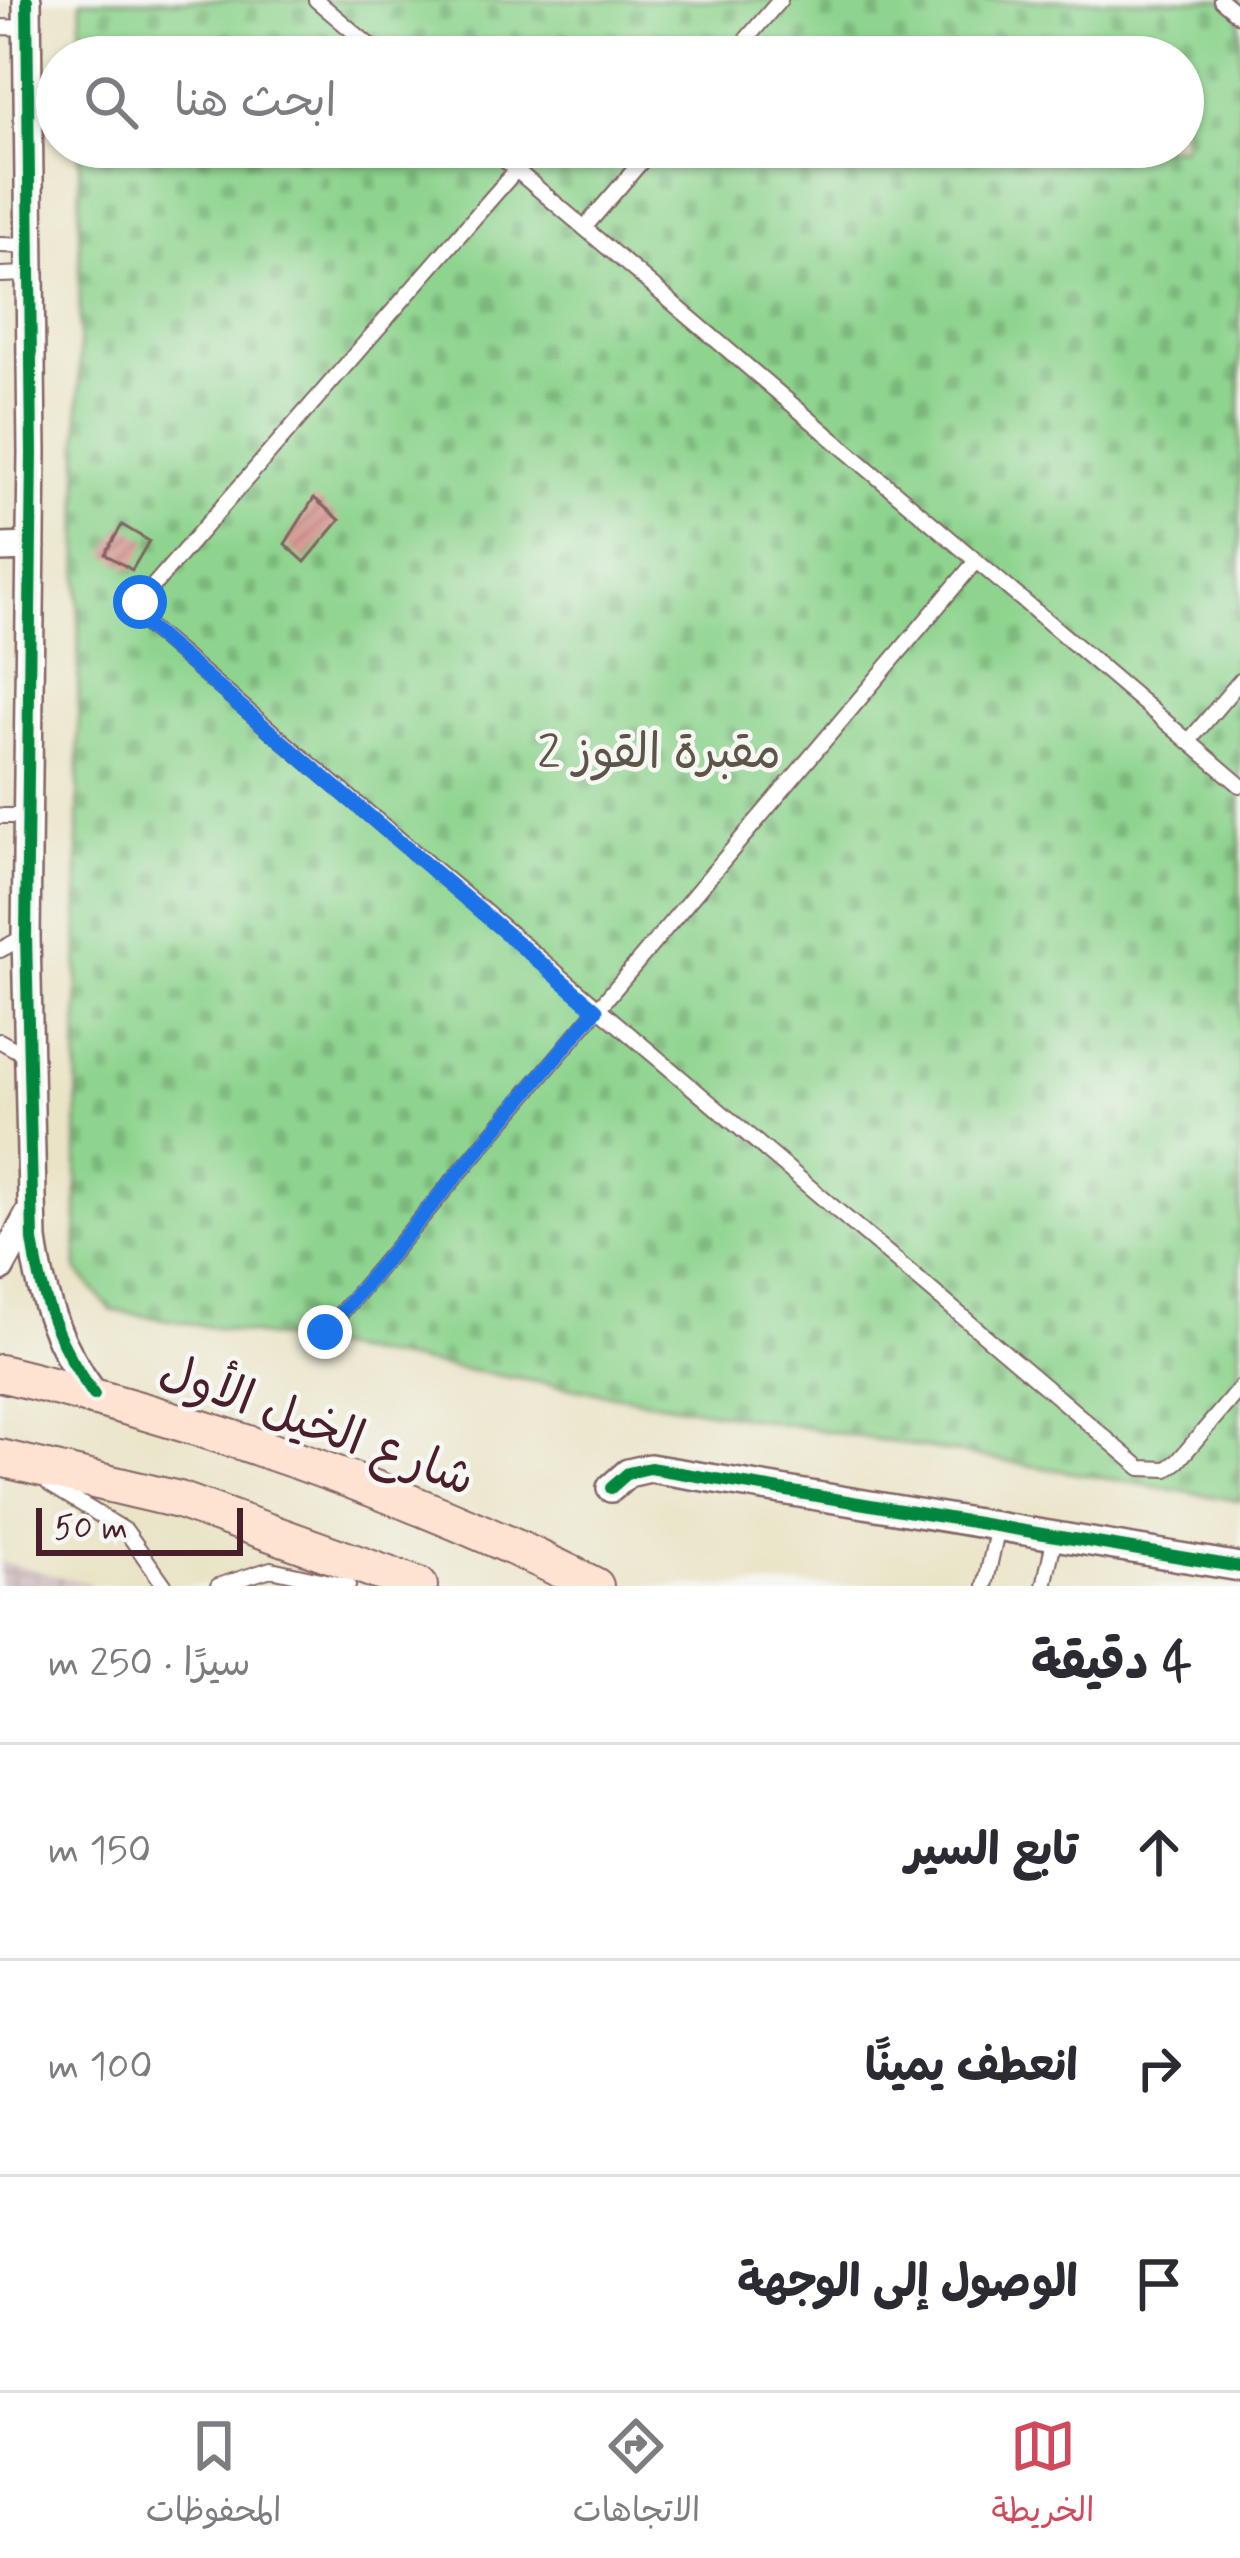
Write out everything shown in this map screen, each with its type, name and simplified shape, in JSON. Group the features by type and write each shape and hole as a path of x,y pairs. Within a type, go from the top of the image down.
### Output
{"main road":[{"name":"شارع الخيل الأول","path":"0,1372 94,1395 371,1487 595,1586"},
{"path":"1,1458 223,1513 418,1586"}],"street":[{"path":"18,18 14,246 29,274 31,577 14,816 26,936 35,1257 46,1306 74,1368 94,1395"},
{"path":"0,548 31,547"},
{"path":"0,575 31,577"},
{"path":"0,1268 34,1206"},
{"path":"611,1488 628,1473 650,1468 1240,1568"}],"lane":[{"path":"316,0 358,36"},
{"path":"749,36 780,0"},
{"path":"1221,0 1240,16"},
{"path":"514,168 1240,785"},
{"path":"584,228 636,168"},
{"path":"516,170 147,593 139,612 142,622 1141,1468 1167,1469 1178,1462 1240,1388"},
{"path":"0,275 29,274"},
{"path":"325,1332 976,561"},
{"path":"1189,741 1240,681"},
{"path":"0,950 26,936"},
{"path":"0,1041 30,1058"},
{"path":"1,1458 125,1531 149,1557 165,1586"},
{"path":"986,1586 998,1526"},
{"path":"1044,1586 1055,1536"},
{"path":"218,1586 271,1569 348,1586"}],"shaded area":[{"path":"0,1562 90,1584 93,1586 0,1586"}],"green space":[{"name":"مقبرة القوز 2","path":"81,0 1240,0 1240,1501 111,1310 77,1270 80,168 1204,168 1204,36 81,36"}],"building":[{"path":"314,498 340,520 305,562 285,544"},
{"path":"122,525 149,541 132,570 105,554"}],"cycle path":[{"path":"27,0 32,453 26,936 33,1240 53,1322 94,1395"},
{"path":"611,1488 628,1473 650,1468 1240,1567"}],"route":[{"path":"140,602 142,622 596,1010 325,1332"}]}
